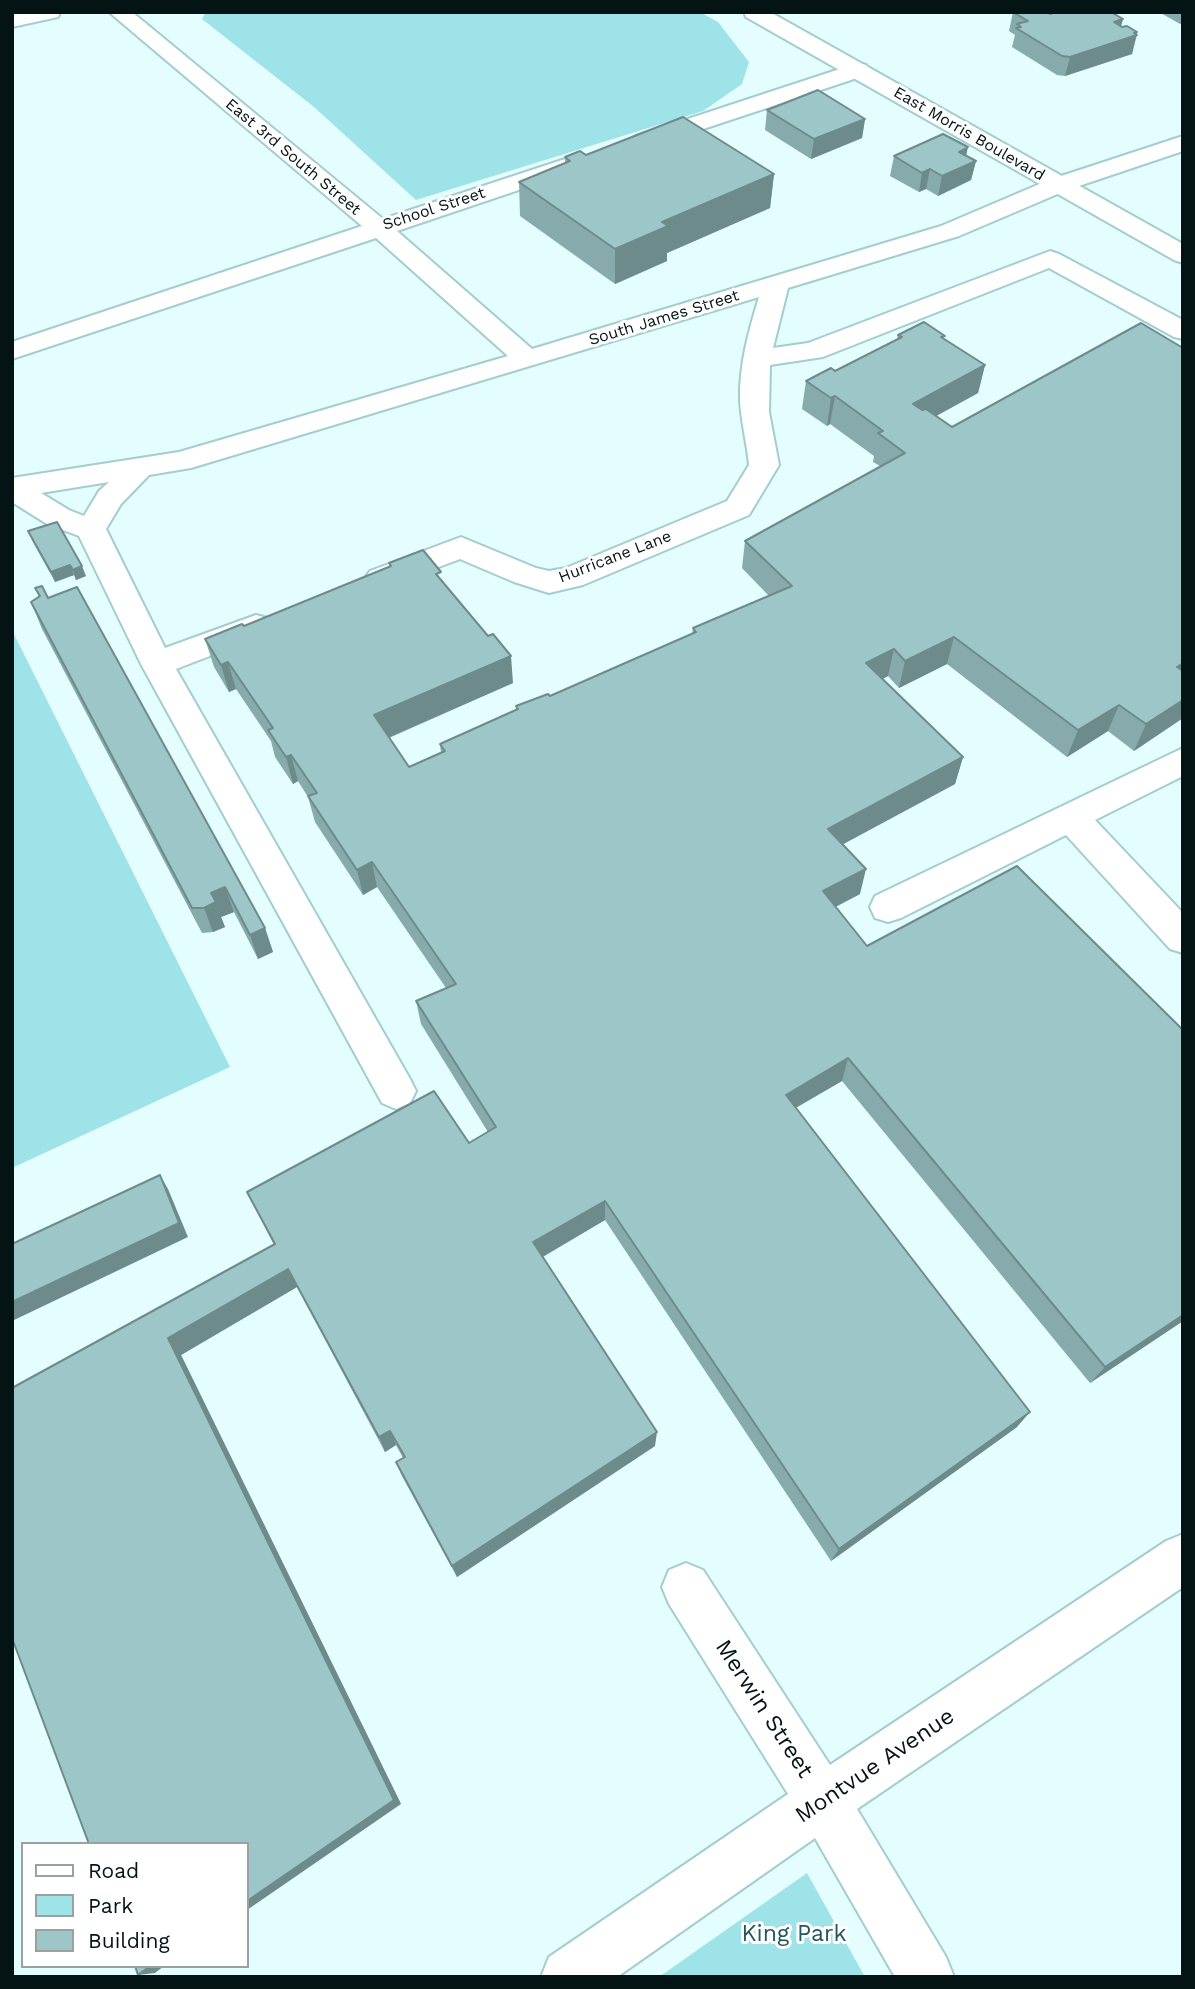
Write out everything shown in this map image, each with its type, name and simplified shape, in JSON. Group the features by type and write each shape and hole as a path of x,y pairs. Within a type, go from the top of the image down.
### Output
{"street":[{"path":"12,21 50,12"},
{"name":"East 3rd South Street","path":"119,12 378,228 527,359"},
{"name":"East Morris Boulevard","path":"754,12 1183,255"},
{"path":"617,149 858,70"},
{"name":"South James Street","path":"12,488 138,470 181,461 950,231 1058,185 1183,143"},
{"name":"School Street","path":"12,351 590,158"},
{"path":"758,358 813,351 1050,259 1183,331"},
{"name":"Hurricane Lane","path":"349,590 461,547 549,582 572,578 738,508 764,466 755,411 758,358 765,318 776,285"},
{"path":"91,529 110,498 138,470"},
{"path":"12,488 58,517 91,529 157,664 396,1091"},
{"path":"157,664 287,614"},
{"path":"888,907 1183,761"},
{"path":"1071,817 1183,938"},
{"name":"Montvue Avenue","path":"569,1977 823,1801 1183,1558"},
{"name":"Merwin Street","path":"686,1587 823,1801 926,1977"}],"green space":[{"path":"206,12 700,12 718,22 749,62 742,84 703,111 416,200 314,107 202,19"},
{"path":"12,630 230,1067 12,1168"},
{"name":"King Park","path":"807,1873 865,1977 659,1977"}],"building":[{"path":"1013,12 1111,12 1123,19 1114,22 1122,27 1127,26 1137,32 1134,33 1137,35 1070,57 1062,56 1016,28 1021,27 1017,24 1028,21"},
{"path":"818,90 865,119 814,139 767,110"},
{"path":"683,117 774,174 662,222 668,226 615,249 519,182 570,161 565,157 580,151 586,155"},
{"path":"943,134 968,147 959,152 976,161 942,176 930,169 922,173 894,156"},
{"path":"924,322 945,336 941,337 985,365 913,404 922,410 926,409 952,427 1141,323 1183,348 1183,663 1177,667 1183,671 1183,700 1146,724 1119,705 1078,730 954,637 905,661 894,649 866,663 963,757 828,829 866,869 823,891 867,946 1017,866 1183,1030 1183,1315 1105,1367 848,1058 786,1095 1030,1412 839,1549 605,1201 533,1242 657,1432 452,1566 396,1462 405,1457 390,1431 379,1437 288,1269 168,1338 394,1800 248,1900 248,1842 88,1842 12,1638 12,1388 275,1244 247,1192 434,1091 469,1143 496,1127 416,1001 456,984 372,862 357,870 308,796 317,793 291,755 286,757 268,730 273,728 228,662 221,665 205,639 242,624 244,626 391,566 389,563 423,550 441,572 436,574 488,636 493,634 511,656 374,715 409,767 445,751 440,744 518,709 516,706 548,694 550,696 696,632 693,628 792,586 745,541 905,453 878,433 883,431 835,396 831,398 806,381 831,368 835,371 902,337 898,335"},
{"path":"57,522 82,566 73,570 70,565 51,572 28,531"},
{"path":"42,586 48,598 77,587 265,928 250,935 225,887 211,893 216,902 204,908 192,908 31,602 40,596 35,588"},
{"path":"160,1175 179,1223 12,1302 12,1244"},
{"path":"136,1968 147,1968 138,1975"}]}
